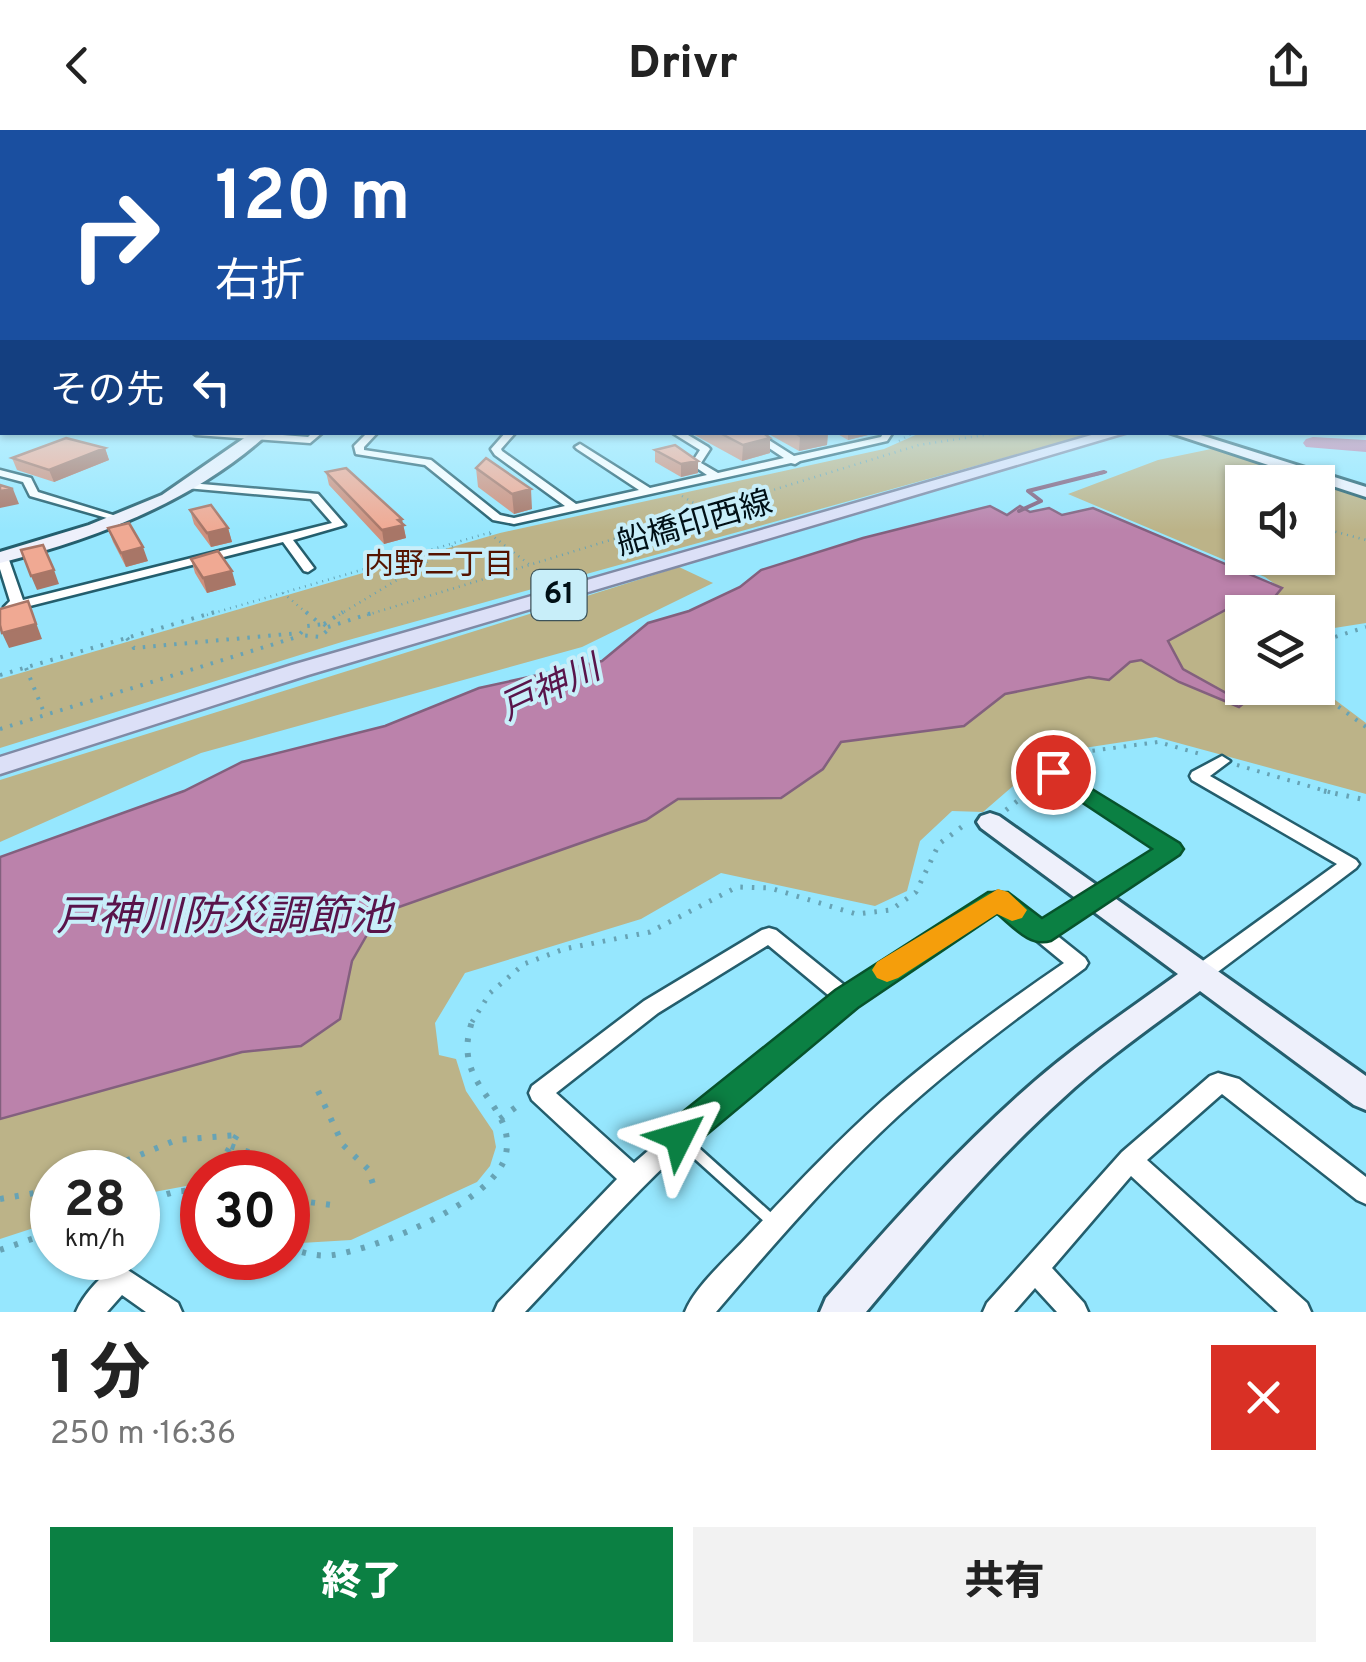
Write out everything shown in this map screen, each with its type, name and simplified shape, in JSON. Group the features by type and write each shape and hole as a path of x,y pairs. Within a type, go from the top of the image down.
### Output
{"main road":[{"name":"船橋印西線","path":"0,766 300,670 1111,435"}],"street":[{"path":"5,610 16,602 1,558 121,520 190,486 260,435 310,440 316,435"},
{"path":"371,435 359,446 359,452 428,462 497,518 514,521 796,461 884,439 887,435"},
{"path":"509,435 496,449 498,452 574,508"},
{"path":"681,435 706,449 696,464 716,476"},
{"path":"753,435 796,461"},
{"path":"1184,435 1366,489"},
{"path":"1207,435 1366,489"},
{"path":"832,440 848,449"},
{"path":"580,447 649,492"},
{"path":"0,473 27,480 34,494 121,520"},
{"path":"5,610 339,525 314,496 190,486"},
{"path":"286,538 308,568"},
{"path":"840,1312 907,1232 1052,1086 1350,864 1198,776 1222,760"},
{"path":"1041,933 1171,849 1053,772"},
{"path":"990,822 1366,1095"},
{"path":"507,1312 679,1137 846,999 998,899 1078,962 966,1044 867,1130 775,1224 698,1312"},
{"path":"634,1180 540,1093 651,1007 769,934 846,999"},
{"path":"996,1312 1130,1160 1218,1084 1231,1086 1366,1192"},
{"path":"1130,1160 1298,1312"},
{"path":"1034,1268 1075,1312"},
{"path":"89,1312 120,1278 169,1312"}],"lane":[{"path":"679,1137 775,1224"}],"path":[{"path":"887,446 908,435"},
{"path":"0,729 300,634 307,626 324,625 530,565 919,445 982,435"},
{"path":"688,488 674,491 707,510"},
{"path":"0,675 498,530"},
{"path":"1335,532 1366,540"},
{"path":"490,533 530,565"},
{"path":"324,625 462,542"},
{"path":"127,638 134,648 300,634 319,638 326,634 324,625 283,593"},
{"path":"1335,638 1366,627"},
{"path":"26,668 45,715"},
{"path":"1335,704 1366,727"},
{"path":"990,822 1083,752 1158,742 1309,788 1366,800"},
{"path":"318,1091 339,1145 368,1169 375,1190"},
{"path":"500,1119 540,1093"},
{"path":"152,1150 176,1140 239,1132 229,1149 233,1150"},
{"path":"0,1199 30,1194"},
{"path":"310,1202 332,1205"},
{"path":"0,1250 30,1240"}],"shaded area":[{"path":"916,435 1087,435 345,641 0,748 0,679 500,533 884,449"},
{"path":"1216,448 1269,465 1225,465 1225,560 1068,494 1158,460"},
{"path":"1335,486 1366,496 1366,623 1335,628 1335,595 1277,595 1282,589 1260,575 1335,575"},
{"path":"679,567 713,583 582,647 201,753 0,842 0,780"},
{"path":"1225,611 1225,693 1183,669 1168,641"},
{"path":"1141,660 1225,701 1225,705 1335,705 1335,700 1366,723 1366,794 1156,737 1051,753 983,812 952,811 920,841 907,891 875,906 721,873 641,919 465,973 435,1023 439,1055 456,1059 466,1091 493,1131 496,1147 490,1166 477,1182 351,1240 310,1242 310,1150 180,1150 180,1187 160,1191 160,1150 30,1150 30,1229 0,1239 0,1119 242,1052 301,1046 340,1019 352,961 379,914 646,820 677,799 781,798 823,769 840,742 963,726 1005,694 1089,677 1109,680 1130,662"}],"water":[{"name":"戸神川防災調節池","path":"990,506 1007,515 1020,506 1030,512 1049,508 1062,515 1093,508 1225,564 1225,575 1251,575 1282,588 1276,595 1225,595 1225,610 1168,641 1183,669 1225,692 1225,701 1179,682 1141,660 1130,662 1109,680 1089,677 1005,694 964,726 841,742 823,769 781,798 678,799 646,820 379,914 352,961 340,1019 301,1046 242,1052 0,1119 0,857 184,791 242,762 385,726 479,688 602,661 648,623 689,611 740,587 761,570 863,538"}],"building":[{"path":"724,435 770,438 743,445"},
{"path":"66,438 105,448 49,470 12,458"},
{"path":"675,445 698,461 681,464 655,450"},
{"path":"486,458 531,489 512,494 476,468"},
{"path":"346,468 404,525 382,530 326,472"},
{"path":"211,505 228,528 207,533 190,510"},
{"path":"129,523 143,547 121,553 108,528"},
{"path":"43,545 54,570 31,576 21,550"},
{"path":"218,551 232,571 203,578 191,559"},
{"path":"28,601 36,624 2,633 0,609"}],"waterway":[{"name":"戸神川","path":"1313,443 1366,446"},
{"name":"戸神川","path":"1019,511 1041,501 1028,491 1104,472"},
{"name":"戸神川","path":"1094,475 1106,472"}],"slow traffic":[{"path":"887,970 998,899 1012,910"}],"district":[{"name":"内野二丁目","path":"439,566"}],"route":[{"path":"679,1137 846,999 998,899 1041,933 1171,849 1053,772"}]}
